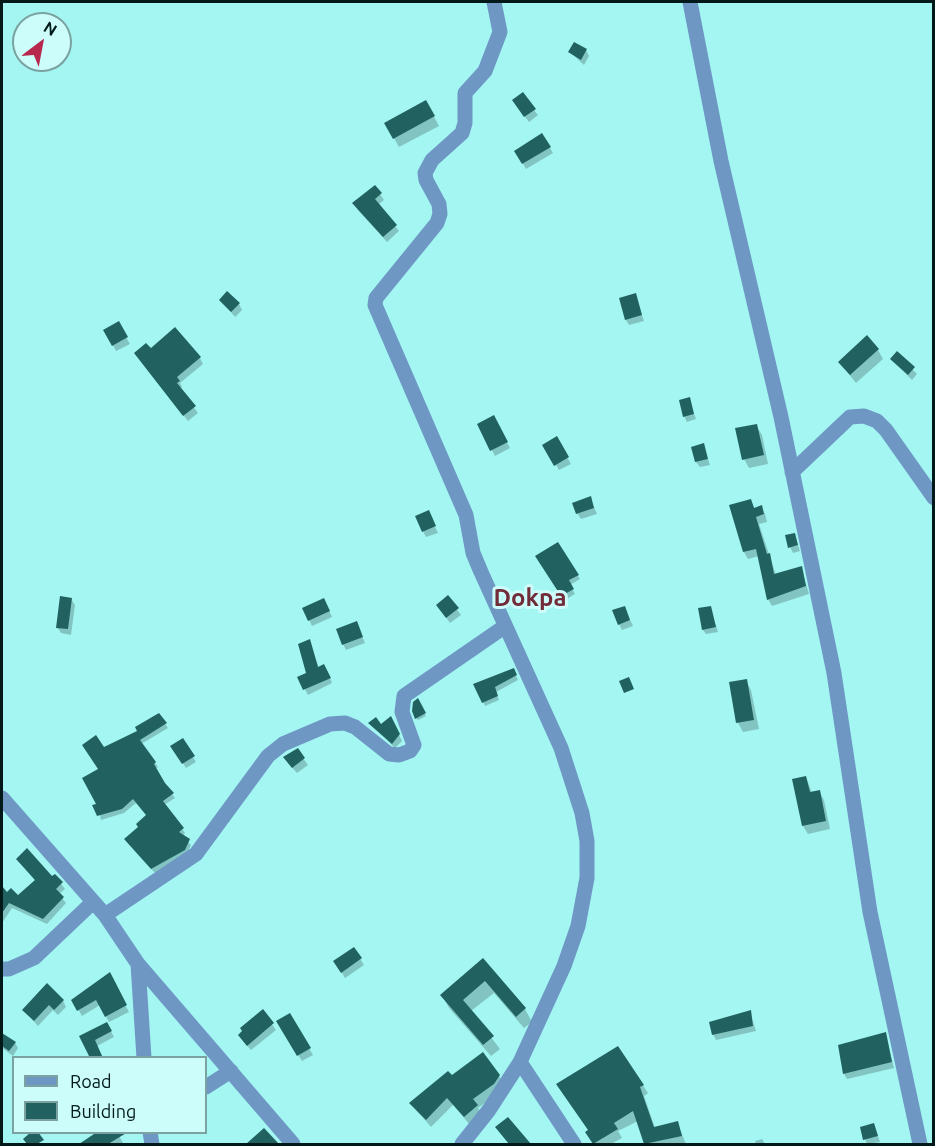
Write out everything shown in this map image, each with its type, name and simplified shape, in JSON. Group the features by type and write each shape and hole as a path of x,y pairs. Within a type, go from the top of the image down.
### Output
{"street":[{"path":"462,1144 489,1110 520,1062 564,966 578,926 587,878 588,842 582,813 561,748 504,627 473,553 466,515 375,305 376,298 437,223 440,214 439,204 426,180 426,173 432,160 462,133 465,123 465,93 487,67 500,32 494,2"},
{"path":"690,2 721,161 792,472 834,673 870,912 920,1144"},
{"path":"792,472 850,417 864,416 877,421 886,430 933,498"},
{"path":"105,915 196,854 268,756 283,744 330,724 345,723 355,727 389,754 399,755 410,751 414,745 402,712 405,696 504,627"},
{"path":"2,798 105,915 138,964 293,1144"},
{"path":"2,969 34,958 93,902"},
{"path":"138,964 144,1056"},
{"path":"520,1062 574,1144"},
{"path":"207,1087 231,1071"}],"building":[{"path":"574,42 587,49 581,60 568,52"},
{"path":"523,92 536,109 524,117 512,100"},
{"path":"426,100 435,116 393,139 384,123"},
{"path":"542,133 551,147 522,164 514,151"},
{"path":"375,185 382,193 375,199 397,225 383,237 352,203"},
{"path":"227,291 240,303 231,312 219,300"},
{"path":"636,293 642,315 625,320 619,298"},
{"path":"119,321 128,337 112,346 103,330"},
{"path":"175,327 201,357 177,377 180,381 177,383 196,406 183,416 134,353 146,343 151,348"},
{"path":"867,335 879,349 850,375 838,362"},
{"path":"897,351 915,367 908,375 890,359"},
{"path":"690,397 694,414 683,417 679,400"},
{"path":"494,415 508,442 490,451 477,424"},
{"path":"757,424 764,455 742,460 735,428"},
{"path":"557,436 569,457 554,466 542,445"},
{"path":"704,443 708,459 695,462 691,447"},
{"path":"591,496 594,508 576,514 572,503"},
{"path":"751,499 754,508 762,505 764,514 756,517 767,554 770,553 774,574 802,566 806,586 767,600 756,549 743,552 729,505"},
{"path":"429,510 436,526 422,532 415,516"},
{"path":"795,533 798,545 788,548 785,535"},
{"path":"558,542 579,575 569,580 574,589 561,596 535,556"},
{"path":"448,595 459,608 446,618 436,605"},
{"path":"60,596 72,598 68,629 56,628"},
{"path":"324,598 330,611 308,621 302,608"},
{"path":"625,606 630,620 618,625 612,610"},
{"path":"711,606 716,627 702,630 698,608"},
{"path":"357,621 363,637 342,645 336,629"},
{"path":"310,639 318,667 324,664 331,678 303,690 297,677 306,673 298,644"},
{"path":"514,668 517,675 495,687 498,696 482,703 473,684"},
{"path":"629,677 634,689 624,693 619,681"},
{"path":"747,679 754,720 736,723 729,682"},
{"path":"418,698 426,713 415,719 412,711 413,702"},
{"path":"159,713 167,723 140,740 156,762 154,764 165,783 174,793 163,801 184,828 179,832 190,839 185,850 151,869 124,839 138,827 136,824 146,815 133,799 122,809 97,816 92,805 96,804 82,778 98,769 82,745 96,735 104,747 137,731 135,727"},
{"path":"391,716 400,734 392,744 368,723 376,717 381,724"},
{"path":"183,738 195,756 182,764 170,746"},
{"path":"298,748 305,758 292,768 283,757"},
{"path":"806,776 810,792 820,790 826,821 802,826 792,779"},
{"path":"27,848 52,876 55,874 63,882 56,889 64,897 43,919 9,903 2,913 2,886 7,892 11,888 18,895 35,880 16,859"},
{"path":"354,947 362,958 341,973 333,961"},
{"path":"483,958 526,1008 516,1017 485,981 463,1000 494,1036 483,1045 440,995"},
{"path":"110,972 127,1005 105,1017 96,1000 77,1011 71,1000"},
{"path":"47,983 64,1000 54,1010 49,1005 34,1021 22,1010"},
{"path":"263,1009 274,1023 247,1046 238,1035 242,1031 240,1028"},
{"path":"751,1010 753,1026 712,1035 709,1022"},
{"path":"290,1013 311,1048 297,1056 276,1021"},
{"path":"107,1022 112,1031 95,1040 102,1056 89,1056 79,1036"},
{"path":"886,1032 892,1062 843,1074 838,1045"},
{"path":"2,1033 16,1042 9,1051 2,1046"},
{"path":"618,1046 644,1085 640,1087 654,1127 678,1121 682,1136 644,1144 633,1111 614,1123 618,1129 593,1144 585,1132 588,1130 556,1084"},
{"path":"483,1052 500,1075 494,1084 473,1099 478,1105 464,1117 447,1098 426,1120 409,1103 448,1071 452,1075"},
{"path":"508,1117 531,1144 509,1144 495,1127"},
{"path":"874,1123 878,1136 863,1140 860,1127"},
{"path":"264,1128 279,1144 246,1144"},
{"path":"29,1134 40,1134 44,1140 37,1144 27,1144 23,1139"},
{"path":"94,1134 125,1134 108,1144 79,1144"}],"district":[{"name":"Dokpa","path":"530,598"}]}
